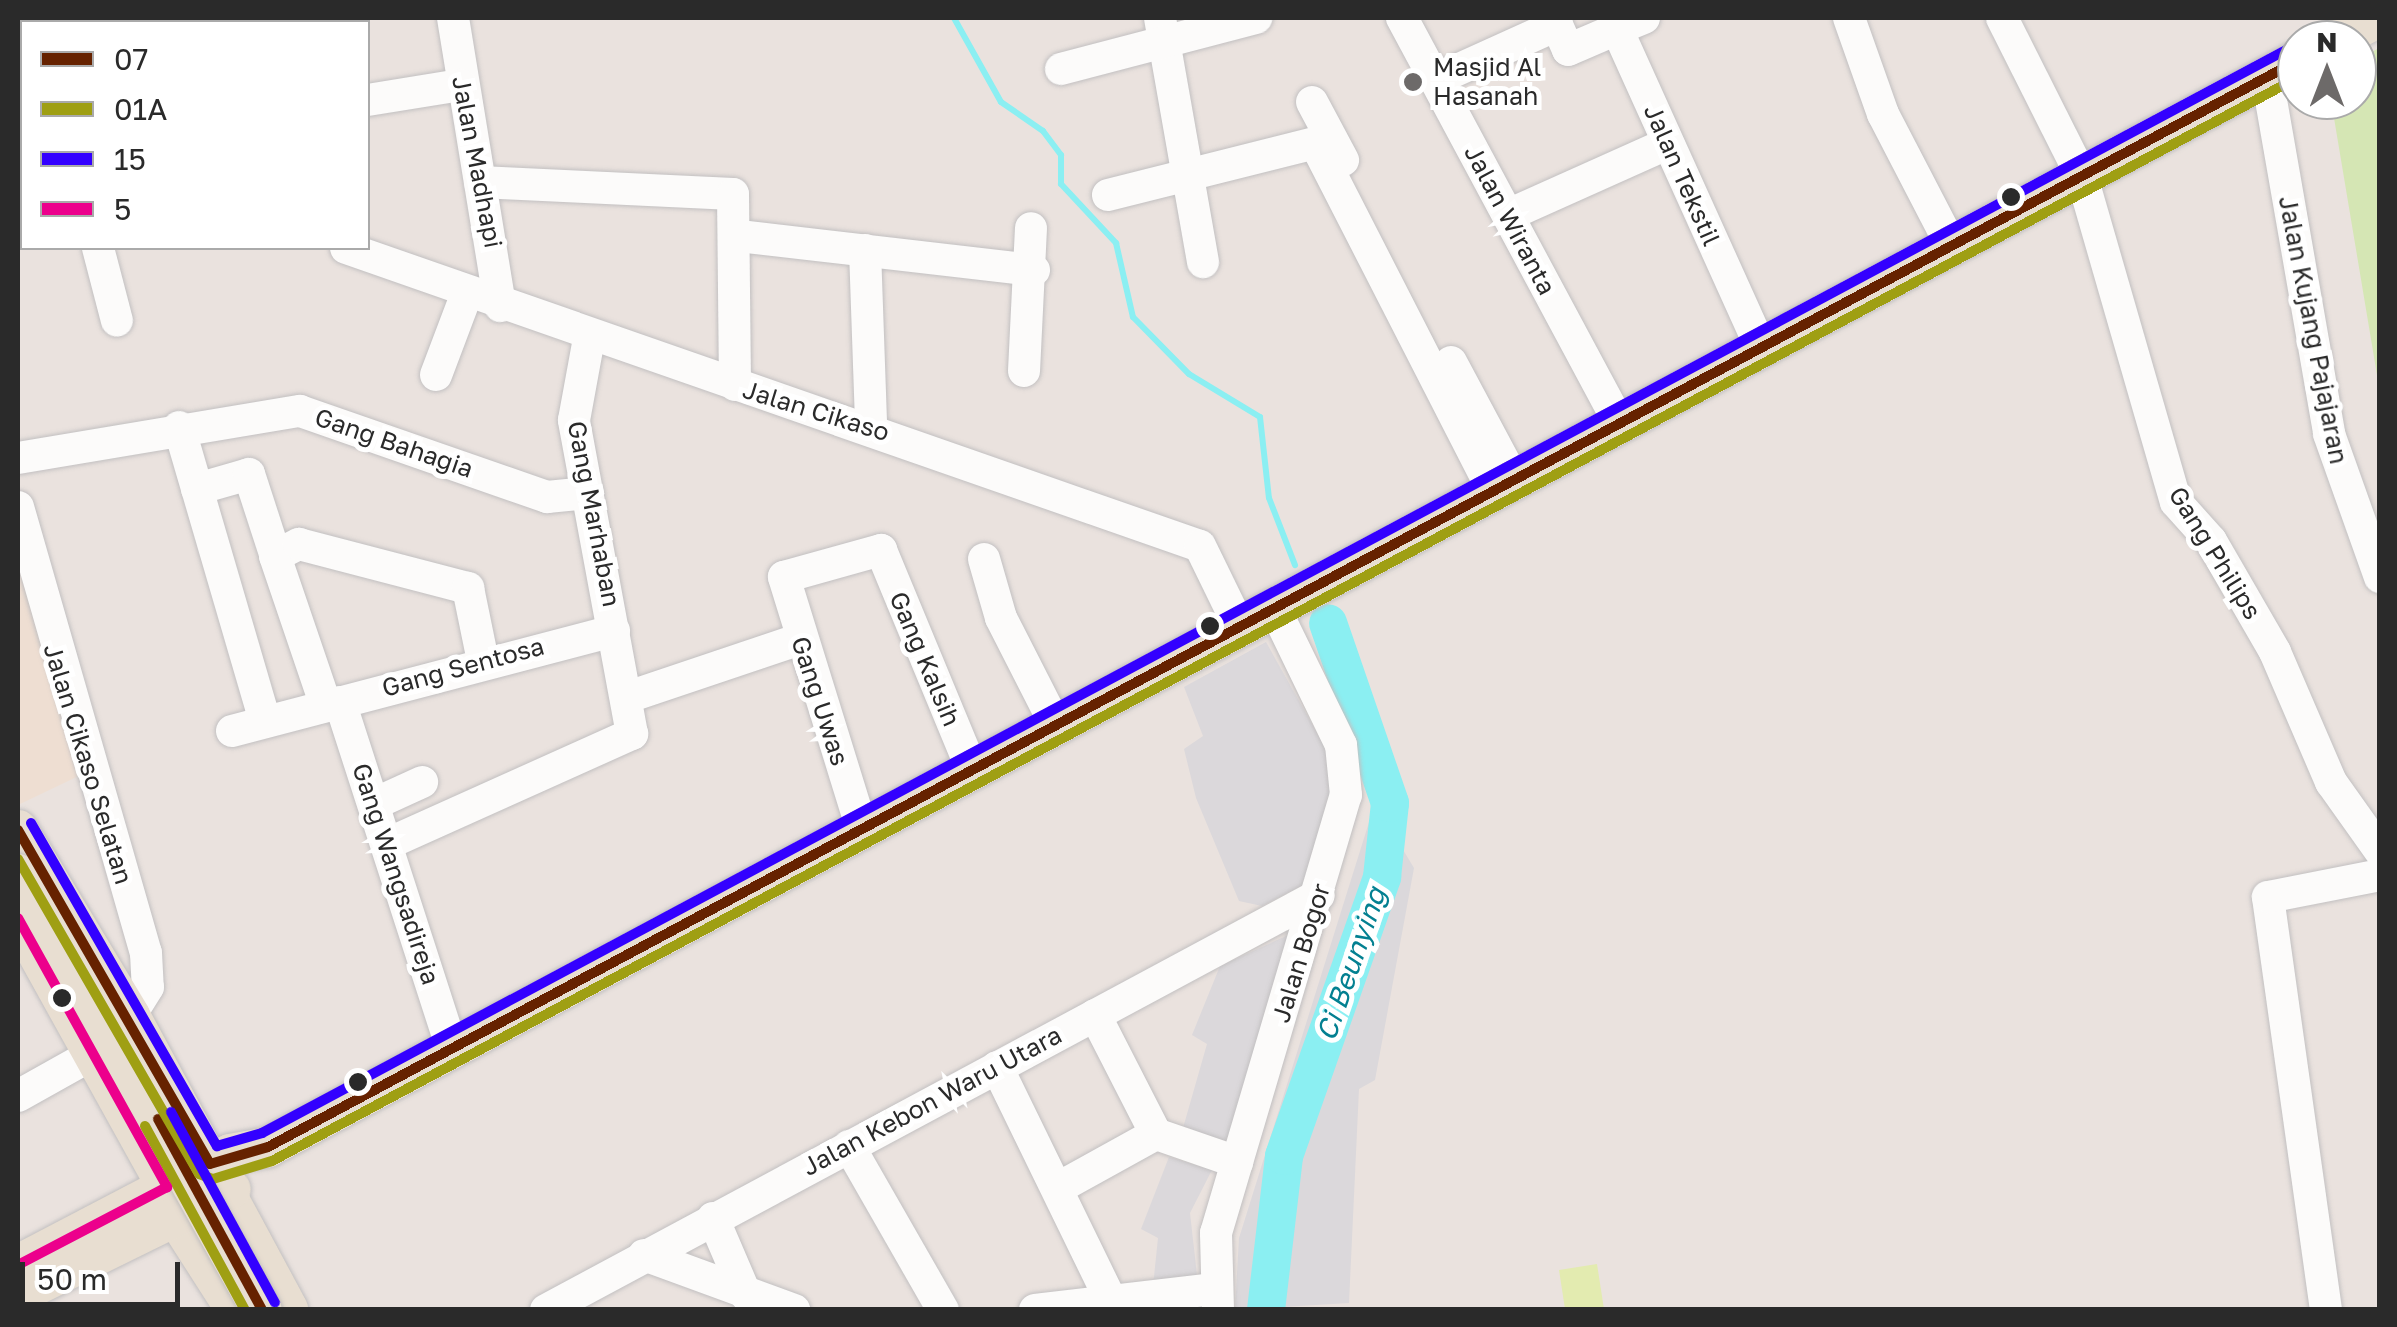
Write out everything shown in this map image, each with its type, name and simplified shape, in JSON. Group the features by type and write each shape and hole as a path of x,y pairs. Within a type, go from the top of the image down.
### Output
{"main road":[{"path":"18,1265 166,1189 268,1147 861,826 2277,72"},
{"path":"18,830 130,1016 288,1310"},
{"path":"18,874 262,1310"},
{"path":"18,918 236,1310"},
{"path":"18,1294 166,1189"}],"street":[{"name":"Jalan Madhapi","path":"453,18 500,306"},
{"path":"1060,70 1162,31 1256,18"},
{"name":"Gang Philips","path":"2002,18 2082,178 2176,502 2212,541 2275,652 2339,798 2380,851"},
{"name":"Jalan Wiranta","path":"1412,20 1436,80 1619,423"},
{"path":"1436,80 1557,26 1568,50 1630,23"},
{"name":"Jalan Tekstil","path":"1630,23 1668,144 1761,348"},
{"path":"1852,28 1952,247"},
{"path":"1162,31 1202,262"},
{"path":"370,100 461,85"},
{"path":"1312,102 1503,486"},
{"name":"Jalan Kujang Pajajaran","path":"2289,120 2329,434 2380,577"},
{"path":"1108,195 1316,144 1503,486"},
{"path":"1508,216 1668,144"},
{"path":"480,182 733,194 739,236 735,385"},
{"path":"1024,371 1034,270 1032,228"},
{"path":"739,236 1034,270"},
{"path":"99,250 117,321"},
{"name":"Jalan Cikaso","path":"351,250 589,338 871,425 1200,546 1239,626"},
{"path":"865,250 871,425"},
{"path":"436,375 467,293"},
{"name":"Gang Marhaban","path":"589,338 574,420 614,631"},
{"name":"Gang Bahagia","path":"18,458 180,427 300,411 547,497 588,493"},
{"path":"180,427 265,722"},
{"name":"Gang Wangsadireja","path":"197,489 249,474 275,554 374,804 451,1046"},
{"name":"Jalan Cikaso Selatan","path":"18,507 146,952 148,987 130,1016"},
{"path":"275,554 315,542 418,579 462,585 483,661"},
{"name":"Gang Kalsih","path":"784,577 881,550 970,768"},
{"path":"984,559 1001,618 1054,724"},
{"name":"Gang Uwas","path":"784,577 800,639 861,826"},
{"name":"Jalan Bogor","path":"1217,1299 1216,1233 1319,895 1347,770 1274,608"},
{"path":"387,844 552,763 627,738 630,705 614,631"},
{"name":"Gang Sentosa","path":"232,731 483,661 614,631"},
{"path":"630,705 800,639"},
{"path":"374,804 422,782"},
{"path":"2326,1310 2268,897 2380,875"},
{"name":"Jalan Kebon Waru Utara","path":"546,1310 1319,895"},
{"path":"1095,1015 1156,1134 1237,1162"},
{"path":"18,1096 96,1053"},
{"path":"997,1066 1060,1187 1110,1300"},
{"path":"1060,1187 1156,1134"},
{"path":"849,1146 942,1310"},
{"path":"713,1218 746,1295"},
{"path":"644,1255 794,1310"},
{"path":"1035,1310 1110,1300 1217,1299"}],"shaded area":[{"path":"18,537 87,772 18,805"},
{"path":"1266,642 1326,749 1331,801 1309,882 1262,906 1239,901 1196,798 1184,749 1203,736 1184,687"},
{"path":"1375,803 1414,868 1375,1080 1359,1089 1349,1303 1235,1310 1239,1238"},
{"path":"1295,932 1237,1130 1224,1141 1183,1128 1207,1044 1192,1035 1220,966"},
{"path":"1169,1157 1212,1170 1190,1213 1197,1275 1153,1286 1158,1238 1141,1229"}],"green space":[{"path":"2377,49 2380,381 2334,120 2377,120"},
{"path":"1597,1264 1604,1309 1565,1309 1559,1270"}],"waterway":[{"name":"Ci Beunying","path":"954,18 1001,102 1043,131 1061,155 1061,184 1116,243 1133,317 1189,374 1260,417 1269,498 1295,565"},
{"name":"Ci Beunying","path":"1266,1310 1284,1156 1382,877 1390,803 1328,623"}],"transit line":[{"name":"15","path":"31,823 217,1146 262,1133 2277,55"},
{"name":"07","path":"18,830 210,1164 268,1147 2277,72"},
{"name":"01A","path":"18,859 199,1174 213,1179 272,1161 2277,89"},
{"name":"5","path":"18,918 167,1187 18,1265"},
{"name":"15","path":"171,1112 275,1303"},
{"name":"07","path":"158,1119 262,1310"},
{"name":"01A","path":"145,1126 245,1310"}],"place":[{"name":"Masjid Al Hasanah","path":"1413,82"}]}
